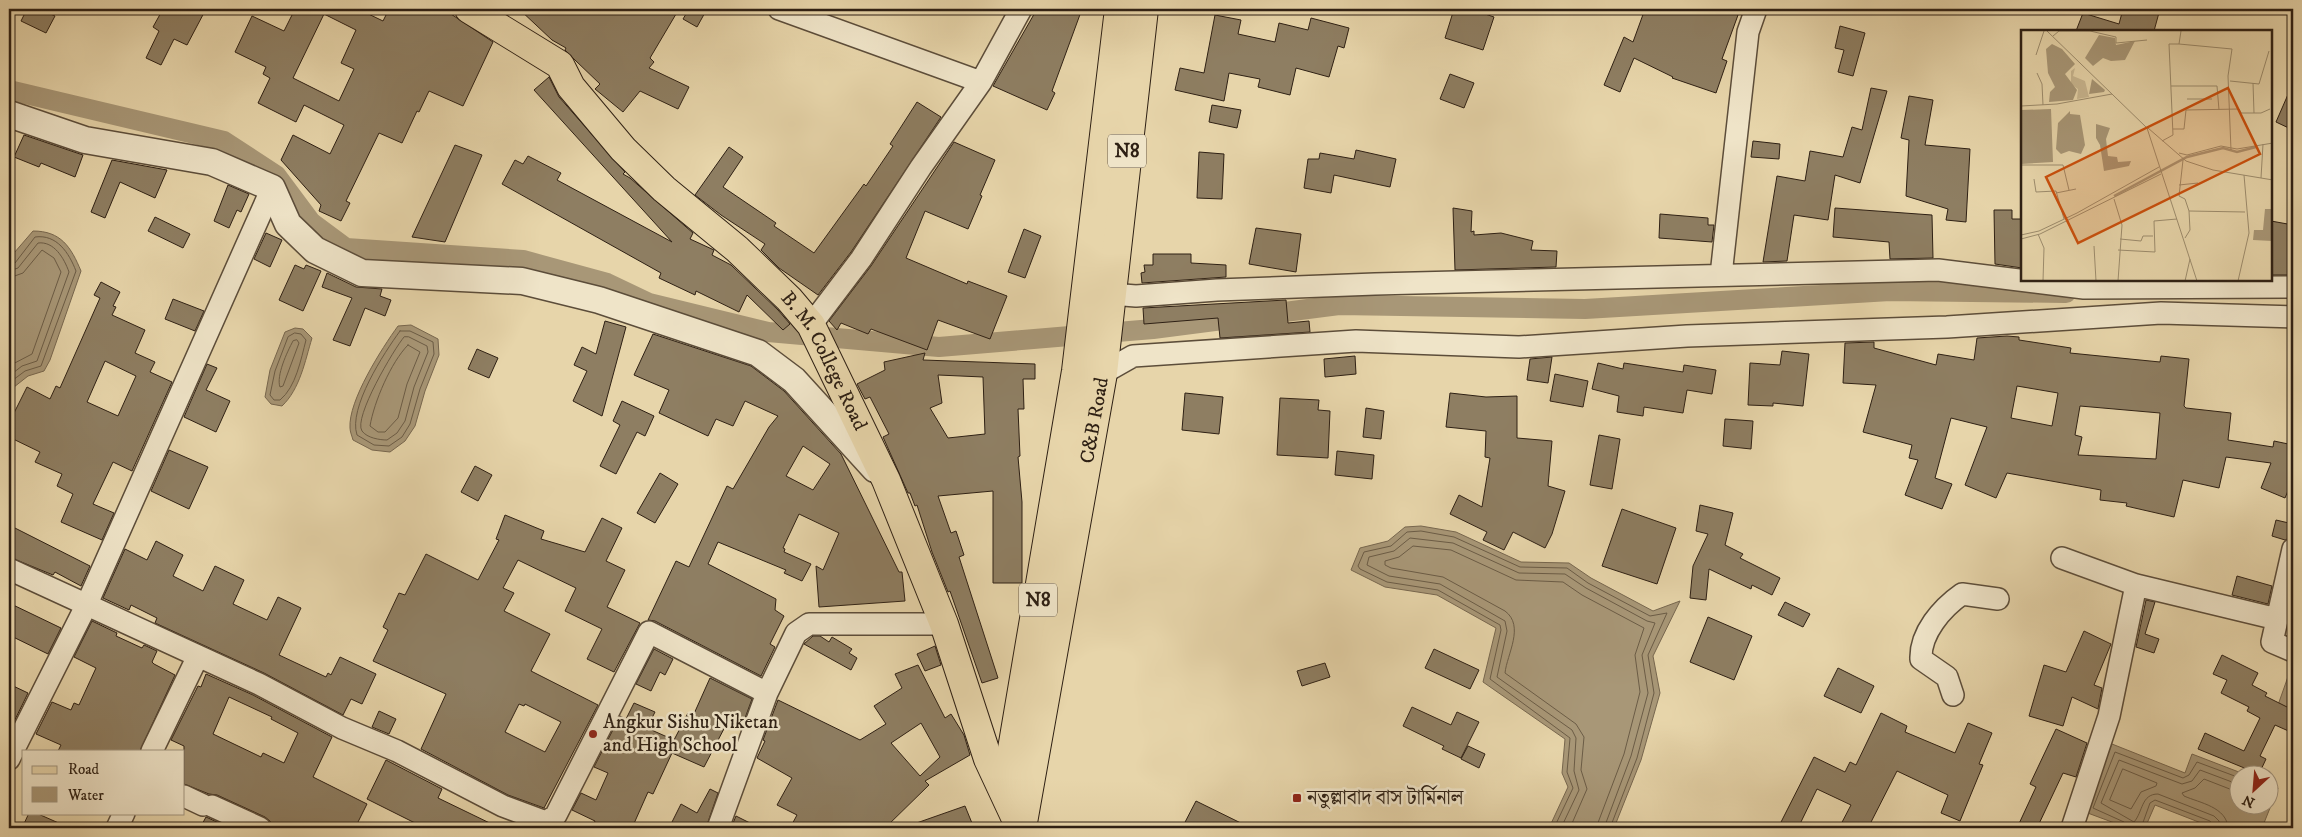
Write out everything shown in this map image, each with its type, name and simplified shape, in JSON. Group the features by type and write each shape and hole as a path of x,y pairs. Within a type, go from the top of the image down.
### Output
{"main road":[{"name":"B. M. College Road","path":"469,9 560,66 571,87 623,149 664,189 737,249 789,299 811,325 886,480 944,624 988,758 1021,828"},
{"name":"C&B Road","path":"1021,828 1010,761 1076,371 1119,9"},
{"name":"C&B Road","path":"1021,828 1103,373 1144,9"}],"street":[{"path":"778,9 981,82"},
{"path":"811,325 861,259 921,167 981,82 1021,9"},
{"path":"1721,275 1748,32 1756,9"},
{"path":"9,114 85,140 212,162 272,188 288,224 315,250 362,273 522,281 599,300 758,353 794,380 886,480"},
{"path":"9,760 86,606 272,188"},
{"path":"1111,294 1136,296 1217,290 1375,284 1938,270 2021,280"},
{"path":"2027,281 2084,288 2293,287"},
{"path":"1103,373 1133,356 1356,341 1520,347 1686,336 1947,327 2161,313 2293,317"},
{"path":"2293,549 2272,642 2293,651"},
{"path":"2062,558 2136,585 2277,619"},
{"path":"9,569 259,684 342,728 397,751 503,806 546,822 556,815 649,632 768,694"},
{"path":"2072,828 2109,716 2136,585"},
{"path":"1953,695 1947,678 1921,659 1920,645 1947,604 1962,594 1998,599"},
{"path":"718,828 768,694 796,633 809,624 944,624"},
{"path":"152,750 198,656"},
{"path":"199,802 260,828"},
{"path":"117,828 124,814"}],"water":[{"path":"33,231 51,234 64,242 81,271 50,360 44,371 28,376 9,391 9,265 14,253"},
{"path":"411,325 438,339 439,355 425,391 415,426 405,441 390,452 372,450 353,440 350,428 354,404 367,375 398,326"},
{"path":"295,328 303,329 312,338 304,365 298,383 288,399 282,406 271,404 265,397 270,370 285,332"},
{"path":"1421,526 1456,532 1521,562 1569,563 1591,578 1653,611 1680,601 1653,656 1660,693 1641,760 1614,828 1549,828 1568,787 1562,773 1565,739 1483,682 1496,628 1437,595 1385,587 1351,570 1360,548 1388,541 1405,527"},
{"path":"2290,671 2293,672 2293,710 2278,705"},
{"path":"2112,744 2185,773 2192,754 2230,769 2230,814 2268,814 2262,828 2214,828 2155,805 2145,828 2128,828 2085,812"}],"building":[{"path":"27,9 40,9 55,16 46,33 21,21"},
{"path":"163,9 206,9 187,45 174,39 161,65 146,58 159,31 153,27"},
{"path":"295,9 358,9 383,21 389,9 453,9 451,14 493,42 463,106 429,91 402,143 379,133 346,201 350,203 341,221 319,211 321,205 281,160 293,135 330,154 344,125 304,105 296,122 258,103 270,78 263,74 266,67 235,52 252,16 284,31","holes":["324,14 356,30 341,63 354,69 339,101 293,78"]},
{"path":"519,9 679,9 650,58 654,62 649,68 689,87 678,109 640,91 623,112 595,89 600,84 565,50 566,48 552,40"},
{"path":"689,9 707,9 697,27 683,19"},
{"path":"1037,9 1082,9 1052,91 1055,93 1047,110 993,86"},
{"path":"1454,9 1470,9 1494,17 1483,50 1445,38"},
{"path":"1645,9 1721,9 1738,15 1722,59 1727,61 1716,93 1672,78 1634,58 1620,92 1604,85 1624,37 1633,42"},
{"path":"2123,9 2160,9 2154,30 2076,30 2083,13 2119,24"},
{"path":"1215,15 1241,20 1238,34 1275,42 1279,23 1308,30 1311,18 1349,28 1344,48 1338,46 1329,77 1296,68 1290,95 1258,87 1260,79 1229,73 1224,101 1175,90 1180,68 1204,73"},
{"path":"1840,26 1865,33 1853,76 1838,72 1844,50 1835,48"},
{"path":"1450,74 1474,83 1464,108 1440,99"},
{"path":"549,77 559,97 625,172 623,174 693,233 690,239 714,250 712,255 731,265 790,324 783,330 747,295 739,312 696,291 695,295 659,278 661,273 502,184 515,160 523,164 528,156 561,173 557,180 672,242 534,90"},
{"path":"2293,83 2293,130 2276,122"},
{"path":"1871,88 1887,91 1860,183 1835,175 1828,220 1794,215 1787,261 1763,262 1777,176 1805,181 1810,151 1843,157 1852,127 1862,130"},
{"path":"1909,96 1933,100 1925,145 1970,149 1966,222 1946,220 1948,209 1906,196 1909,140 1901,138"},
{"path":"917,102 941,117 851,252 818,295 779,268 761,250 765,244 695,195 729,147 743,157 723,187 776,223 774,226 814,253 864,184 866,186 893,146 890,144"},
{"path":"1212,105 1241,110 1237,128 1209,122"},
{"path":"24,135 83,155 75,177 41,163 39,167 14,157"},
{"path":"1753,141 1780,144 1779,159 1751,157"},
{"path":"954,142 995,160 980,195 982,196 968,229 925,211 906,258 967,284 968,281 1007,296 990,339 938,320 927,350 871,329 868,334 841,323 837,330 829,321 871,266"},
{"path":"455,145 482,155 445,242 412,237"},
{"path":"1356,150 1396,159 1390,187 1334,175 1331,193 1304,188 1308,159 1319,159 1320,153 1354,159"},
{"path":"1199,152 1224,154 1222,199 1197,198"},
{"path":"112,160 167,170 155,198 120,182 105,218 91,212"},
{"path":"228,185 249,194 241,212 237,210 229,228 214,221"},
{"path":"1453,208 1472,211 1471,232 1474,231 1474,235 1501,233 1533,241 1531,250 1557,251 1556,267 1455,270"},
{"path":"1835,208 1932,215 1933,258 1890,259 1889,242 1833,237"},
{"path":"1994,210 2012,210 2012,219 2021,219 2021,268 1995,264"},
{"path":"1660,214 1708,218 1708,225 1714,225 1712,242 1659,238"},
{"path":"155,217 190,234 183,248 148,231"},
{"path":"2272,221 2293,225 2293,275 2272,275"},
{"path":"1256,228 1301,234 1296,272 1249,264"},
{"path":"1024,229 1041,236 1025,278 1008,272"},
{"path":"266,233 282,240 270,267 254,259"},
{"path":"1153,254 1191,254 1191,263 1226,265 1226,277 1142,283 1141,273 1145,272 1144,265 1153,265"},
{"path":"295,265 304,269 306,265 321,271 303,311 279,300"},
{"path":"327,273 356,287 382,289 380,296 391,300 385,316 365,308 350,346 333,340 352,298 322,287"},
{"path":"101,282 120,292 113,306 116,307 112,315 145,330 135,353 155,362 150,372 172,382 132,471 113,462 93,504 114,513 102,540 61,522 73,494 57,486 62,474 35,462 40,452 9,437 9,423 27,387 50,399 56,386 60,388 100,298 94,295","holes":["105,361 136,376 118,416 87,402"]},
{"path":"173,299 204,311 195,331 165,319"},
{"path":"1286,300 1288,323 1309,321 1310,332 1220,338 1218,318 1144,324 1143,308"},
{"path":"605,321 626,327 602,416 573,401 587,371 574,365 582,347 596,354"},
{"path":"653,334 751,366 784,391 841,454 899,572 902,572 905,601 819,607 816,566 823,570 839,533 799,514 783,548 785,549 784,552 811,564 802,581 784,573 786,570 718,542 708,564 776,599 775,610 784,616 770,644 775,647 761,676 655,621 648,620 676,561 689,567 727,486 733,489 769,427 778,416 745,401 733,426 716,419 708,436 659,413 669,390 634,375","holes":["803,446 830,464 813,490 786,476"]},
{"path":"2019,337 2019,340 2071,348 2070,353 2160,362 2161,356 2189,359 2184,406 2186,408 2231,413 2228,440 2273,447 2274,441 2293,445 2293,479 2285,498 2261,488 2271,463 2226,457 2219,488 2183,480 2174,517 2126,506 2127,503 2100,500 2101,490 2007,473 1996,498 1965,485 1987,427 1951,418 1935,478 1952,484 1942,509 1905,495 1918,460 1909,458 1912,445 1863,432 1876,385 1843,383 1845,343 1874,342 1874,348 1936,365 1938,354 1974,360 1977,338","holes":["2017,386 2058,393 2052,426 2011,418","2080,406 2160,413 2156,459 2078,455 2082,437 2075,435"]},
{"path":"477,349 498,358 489,378 468,369"},
{"path":"1782,351 1809,354 1803,406 1773,403 1773,406 1748,405 1750,363 1780,365"},
{"path":"925,353 923,360 1035,364 1035,379 1023,379 1024,409 1018,409 1020,456 1018,457 1022,502 1022,583 993,583 993,491 938,496 951,533 956,531 964,555 959,557 998,678 982,683 950,591 948,592 932,552 917,505 915,506 910,493 908,493 883,437 889,434 870,397 865,399 857,384 885,370 884,362","holes":["938,375 983,377 985,434 948,438 930,408 942,403"]},
{"path":"1355,356 1356,374 1325,377 1324,359"},
{"path":"1552,357 1548,383 1527,380 1530,359"},
{"path":"1598,363 1623,369 1624,363 1683,372 1684,365 1716,370 1712,394 1687,390 1683,413 1644,407 1643,416 1617,412 1619,396 1592,389"},
{"path":"207,364 217,368 206,390 230,401 216,432 184,417"},
{"path":"1555,374 1588,381 1583,407 1550,401"},
{"path":"1185,393 1223,397 1219,434 1182,430"},
{"path":"1450,393 1486,397 1517,396 1517,438 1552,441 1548,486 1565,491 1552,534 1545,548 1513,532 1504,550 1483,540 1487,532 1450,514 1459,495 1482,507 1490,458 1485,457 1486,431 1446,427"},
{"path":"1280,398 1319,400 1318,410 1330,411 1328,458 1277,455"},
{"path":"622,401 654,416 645,436 637,432 616,474 600,466 620,425 613,421"},
{"path":"1366,408 1384,411 1381,439 1363,437"},
{"path":"1725,419 1753,421 1751,449 1723,446"},
{"path":"1599,435 1620,439 1612,489 1590,485"},
{"path":"169,450 208,467 189,509 151,491"},
{"path":"1337,451 1374,455 1372,479 1335,475"},
{"path":"475,466 492,475 478,501 461,492"},
{"path":"660,473 678,484 655,523 637,513"},
{"path":"1700,505 1733,513 1725,545 1743,554 1740,558 1780,578 1772,595 1752,585 1751,589 1709,569 1706,600 1690,598 1693,566 1708,534 1696,531"},
{"path":"1622,509 1676,528 1657,584 1602,566"},
{"path":"505,515 544,531 541,539 585,552 602,518 622,528 606,561 625,570 607,607 640,623 614,672 587,659 602,629 565,611 576,588 518,560 503,588 514,593 504,611 550,634 531,671 598,705 544,808 508,795 421,749 446,694 373,661 388,630 383,627 399,593 405,595 426,554 478,580 499,540 496,539","holes":["519,704 524,706 525,704 561,722 545,752 505,732"]},
{"path":"2276,520 2293,524 2293,537 2285,540 2272,536"},
{"path":"9,525 90,566 81,586 55,572 53,575 9,557"},
{"path":"156,541 183,555 173,576 203,591 215,566 244,580 233,604 267,620 278,597 301,608 279,655 326,677 328,673 331,675 340,657 376,674 362,704 351,699 343,715 264,673 155,623 157,618 131,605 129,610 103,598 125,549 147,560"},
{"path":"2237,576 2272,586 2268,604 2232,595"},
{"path":"2146,600 2155,602 2145,634 2159,639 2154,653 2136,647"},
{"path":"1785,602 1810,614 1803,627 1778,615"},
{"path":"9,603 61,628 48,654 9,635"},
{"path":"1708,617 1752,636 1734,680 1690,662"},
{"path":"92,621 117,633 116,636 142,648 144,645 157,651 152,662 175,675 140,750 58,750 61,745 36,734 52,702 71,710 74,703 79,705 96,668 74,657"},
{"path":"2084,631 2111,644 2094,685 2102,688 2098,709 2072,697 2063,726 2029,716 2044,665 2066,672"},
{"path":"813,636 820,636 829,642 832,637 852,649 849,653 857,658 851,670 804,644"},
{"path":"935,646 941,665 925,671 917,654"},
{"path":"654,649 673,659 665,675 660,672 651,691 636,684"},
{"path":"1434,649 1479,670 1470,689 1425,668"},
{"path":"2222,655 2258,673 2252,685 2267,693 2265,696 2293,710 2293,733 2275,725 2260,756 2266,759 2264,764 2235,764 2198,749 2205,733 2244,751 2260,718 2247,711 2249,707 2221,693 2227,680 2213,674"},
{"path":"1325,663 1330,677 1302,686 1297,671"},
{"path":"918,665 945,718 951,714 964,735 970,755 925,781 929,785 885,828 790,828 797,815 777,805 792,778 757,758 765,741 763,740 778,700 860,740 886,724 874,706 902,688 895,674","holes":["921,723 940,757 920,776 891,743"]},
{"path":"1838,668 1874,686 1861,713 1824,696"},
{"path":"206,674 253,695 332,737 313,777 367,804 355,828 273,828 270,821 265,817 217,795 209,794 185,784 184,746 171,740 198,686 201,687","holes":["229,697 272,717 271,719 298,733 284,763 263,753 261,757 213,734"]},
{"path":"710,678 752,699 741,729 727,723 704,767 672,753 653,794 648,792 632,828 592,828 595,821 572,810 581,793 596,800 608,773 594,767 620,716 626,719 634,703 655,712 647,728 674,740 688,713 693,716"},
{"path":"9,684 28,693 9,732"},
{"path":"1412,707 1451,725 1457,712 1479,722 1461,758 1442,749 1444,746 1403,726"},
{"path":"379,711 396,719 389,734 372,727"},
{"path":"1881,713 1907,726 1905,732 1955,753 1968,723 1992,733 1979,764 1983,765 1960,821 1941,813 1948,795 1897,771 1868,828 1839,828 1851,805 1817,789 1798,828 1778,828 1814,757 1845,772 1850,762 1856,765"},
{"path":"2056,729 2087,743 2076,777 2063,773 2037,828 2017,828 2036,787 2030,784"},
{"path":"1468,746 1485,754 1479,768 1461,759"},
{"path":"386,760 442,789 438,798 500,828 415,828 417,824 367,799"},
{"path":"710,789 718,793 706,828 669,828 681,804 697,813"},
{"path":"1196,801 1251,828 1182,828"},
{"path":"965,806 974,828 908,828 908,826"},
{"path":"29,814 38,814 70,828 22,828"},
{"path":"736,816 760,828 731,828"},
{"path":"206,817 228,827 228,828 200,828"}],"waterway":[{"path":"9,90 224,141 276,175 311,222 346,248 523,260 607,283 649,303 768,332 939,347 1153,329 1339,305 1585,309 1890,291 2066,293"}],"place":[{"name":"Angkur Sishu Niketan and High School","path":"593,734"},
{"name":"নতুল্লাবাদ বাস টার্মিনাল","path":"1297,798"}]}
